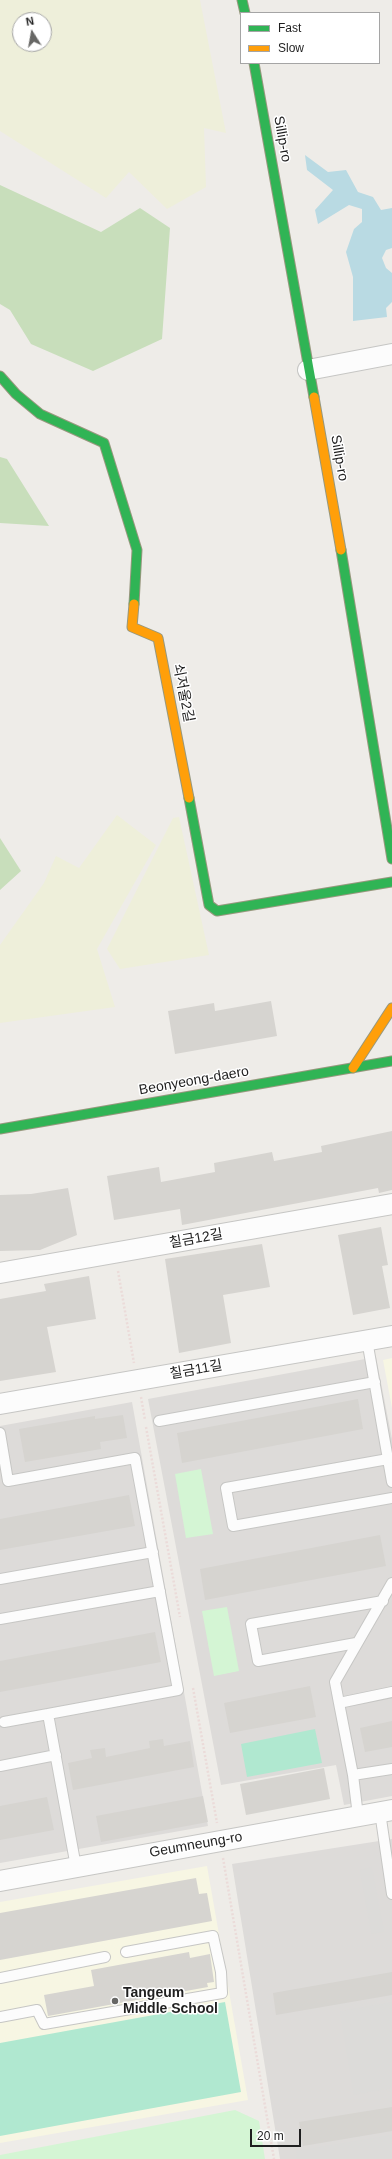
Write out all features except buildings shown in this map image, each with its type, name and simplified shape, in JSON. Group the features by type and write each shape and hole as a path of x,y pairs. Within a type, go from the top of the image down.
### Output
{"street":[{"path":"242,0 245,12"},
{"name":"Sillip-ro","path":"254,64 358,644 392,859"},
{"path":"308,370 392,354"},
{"name":"쇠저울2길","path":"0,376 16,394 40,414 104,444 137,550 132,627 158,638 209,905 217,911 392,882"},
{"path":"353,1068 392,1008"},
{"name":"Beonyeong-daero","path":"0,1129 392,1062"},
{"name":"칠금12길","path":"0,1273 392,1204"},
{"name":"칠금11길","path":"0,1404 392,1336"},
{"name":"Geumneung-ro","path":"0,1881 386,1811"}],"lane":[{"path":"367,1340 392,1482"},
{"path":"159,1421 375,1382"},
{"path":"0,1433 4,1481 135,1458 178,1690 4,1722"},
{"path":"388,1459 226,1488 233,1526 392,1498"},
{"path":"0,1579 153,1552"},
{"path":"358,1816 353,1775 335,1682 392,1583"},
{"path":"0,1619 160,1590"},
{"path":"356,1644 258,1661 251,1624 383,1600"},
{"path":"339,1704 392,1692"},
{"path":"48,1714 76,1867"},
{"path":"0,1766 56,1756"},
{"path":"353,1775 392,1768"},
{"path":"386,1811 392,1894"},
{"path":"0,2017 37,2010 44,2024 222,1993 221,1972 213,1936 126,1952"},
{"path":"0,1978 105,1958"}],"path":[{"path":"115,1253 181,1622"},
{"path":"192,1685 274,2159"}],"shaded area":[{"path":"0,0 200,0 226,133 204,128 206,187 167,209 129,172 106,198 0,131"},
{"path":"117,815 156,845 97,949 115,1007 0,1023 0,945 44,883 56,856 79,868"},
{"path":"179,817 209,955 120,969 107,949 173,818"},
{"path":"376,1357 392,1439 392,1796 344,1805 336,1765 221,1785 148,1399"},
{"path":"392,1358 392,1408 383,1360"},
{"path":"132,1402 208,1826 0,1863 0,1426"},
{"path":"392,1839 392,2159 280,2159 232,1864"},
{"name":"Tangeum Middle School","path":"207,1866 248,2100 0,2143 0,1902"},
{"path":"372,1867 384,1932 371,1934 360,1870"},
{"path":"392,2002 392,2088 354,2095 340,2011"},
{"path":"392,2135 392,2159 297,2159 296,2151"}],"green space":[{"path":"0,185 101,232 140,208 170,228 162,339 93,371 31,344 10,310 0,304"},
{"path":"0,457 7,459 49,526 0,523"},
{"path":"0,838 21,871 0,890"},
{"path":"201,1469 213,1534 186,1538 175,1474"},
{"path":"227,1607 239,1671 214,1676 202,1611"},
{"path":"315,1729 322,1763 247,1777 241,1744"},
{"path":"225,2002 241,2092 0,2136 0,2043"},
{"path":"235,2110 259,2121 265,2159 0,2159 0,2155"}],"water":[{"path":"305,155 328,172 346,170 358,192 373,197 381,210 392,208 392,248 386,250 382,258 386,268 392,273 392,302 386,308 387,317 353,321 353,277 346,252 354,229 362,222 362,209 349,205 318,224 315,210 333,190 307,170"}],"traffic: fast":[{"path":"242,0 245,12"},
{"path":"254,64 314,397"},
{"path":"0,376 16,394 40,414 104,443 137,550 134,604"},
{"path":"341,550 392,859"},
{"path":"189,798 209,905 217,911 392,882"},
{"path":"0,1129 392,1061"}],"traffic: slow":[{"path":"314,397 341,550"},
{"path":"134,604 132,627 158,638 189,798"},
{"path":"353,1068 392,1008"}],"place":[{"name":"Tangeum Middle School","path":"115,2001"}]}
